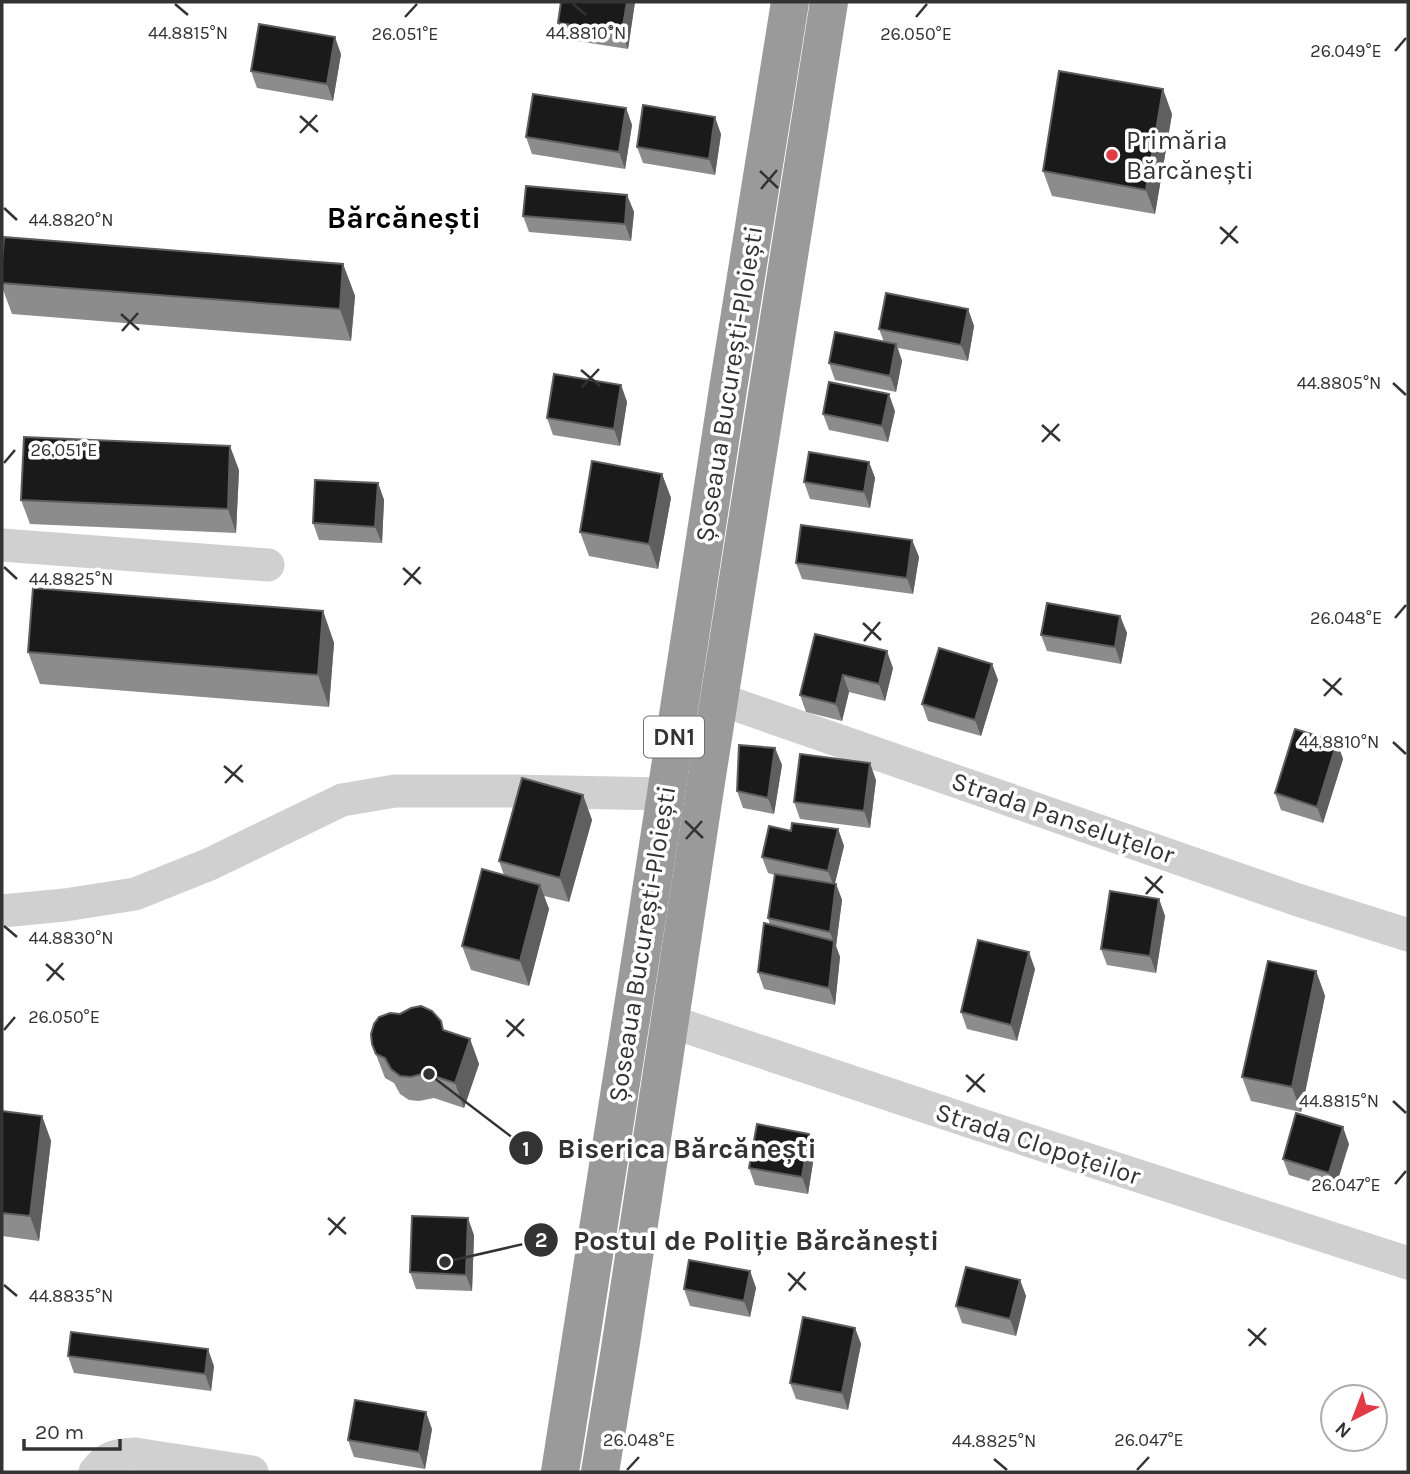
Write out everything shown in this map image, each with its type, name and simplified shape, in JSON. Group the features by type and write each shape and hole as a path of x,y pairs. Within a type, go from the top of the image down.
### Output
{"highway":[{"name":"Șoseaua București-Ploiești","path":"560,1472 790,2"},
{"name":"Șoseaua București-Ploiești","path":"600,1472 829,2"}],"street":[{"path":"2,545 268,565"},
{"name":"Strada Panseluțelor","path":"719,699 1298,900 1408,935"},
{"path":"2,911 135,894 210,864 342,800 395,791 666,794"},
{"name":"Strada Clopoțeilor","path":"669,1021 1408,1263"},
{"path":"94,1472 116,1455 135,1454 252,1472"}],"building":[{"path":"561,2 627,2 622,32 558,23"},
{"path":"259,24 335,37 327,84 251,71"},
{"name":"Primăria Bărcănești","path":"1059,71 1163,89 1146,190 1043,171"},
{"path":"533,94 626,108 619,152 526,137"},
{"path":"643,105 715,117 709,159 637,147"},
{"path":"526,186 627,195 625,224 523,216"},
{"path":"4,237 343,264 340,309 2,283"},
{"path":"886,293 968,309 961,345 879,329"},
{"path":"835,332 896,344 890,376 829,363"},
{"path":"554,374 621,385 614,429 547,418"},
{"path":"829,382 889,394 882,426 823,414"},
{"path":"24,437 230,446 228,509 21,500"},
{"path":"809,452 869,462 864,492 804,482"},
{"path":"592,461 662,474 649,544 580,532"},
{"path":"315,480 378,483 375,527 313,523"},
{"path":"801,525 912,540 907,578 796,563"},
{"path":"33,588 323,611 318,675 28,652"},
{"path":"1047,603 1120,616 1115,647 1041,635"},
{"path":"815,634 887,651 879,684 843,675 836,704 800,695"},
{"path":"939,648 992,664 975,720 922,704"},
{"path":"1295,729 1337,742 1317,807 1275,793"},
{"path":"739,745 775,748 768,798 737,791"},
{"path":"800,754 870,763 864,811 794,802"},
{"path":"522,778 583,795 560,878 499,861"},
{"path":"792,823 838,829 828,871 762,857 769,826 791,831"},
{"path":"482,869 540,885 520,961 462,946"},
{"path":"775,874 836,884 830,932 768,918"},
{"path":"1110,891 1159,899 1150,956 1101,949"},
{"path":"764,923 834,941 829,988 758,972"},
{"path":"978,940 1029,952 1011,1025 961,1012"},
{"path":"1268,961 1316,971 1292,1087 1242,1077"},
{"path":"421,1006 432,1011 441,1021 443,1030 470,1039 455,1083 425,1073 411,1077 400,1076 391,1069 385,1058 376,1054 371,1034 379,1017 390,1013 400,1014"},
{"path":"2,1111 42,1116 30,1216 2,1213"},
{"path":"1296,1113 1343,1127 1329,1173 1283,1159"},
{"path":"757,1124 809,1134 802,1177 749,1168"},
{"path":"412,1216 468,1218 466,1275 410,1272"},
{"path":"689,1260 750,1271 744,1301 684,1289"},
{"path":"966,1267 1020,1280 1010,1319 956,1306"},
{"path":"803,1317 855,1328 842,1393 790,1383"},
{"path":"71,1332 208,1349 205,1374 68,1356"},
{"path":"355,1400 426,1412 419,1452 348,1440"}],"place":[{"name":"Primăria Bărcănești","path":"1112,155"},
{"name":"Biserica Bărcănești","path":"429,1074"},
{"name":"Postul de Poliție Bărcănești","path":"445,1262"}],"district":[{"name":"Bărcănești","path":"404,218"}]}
